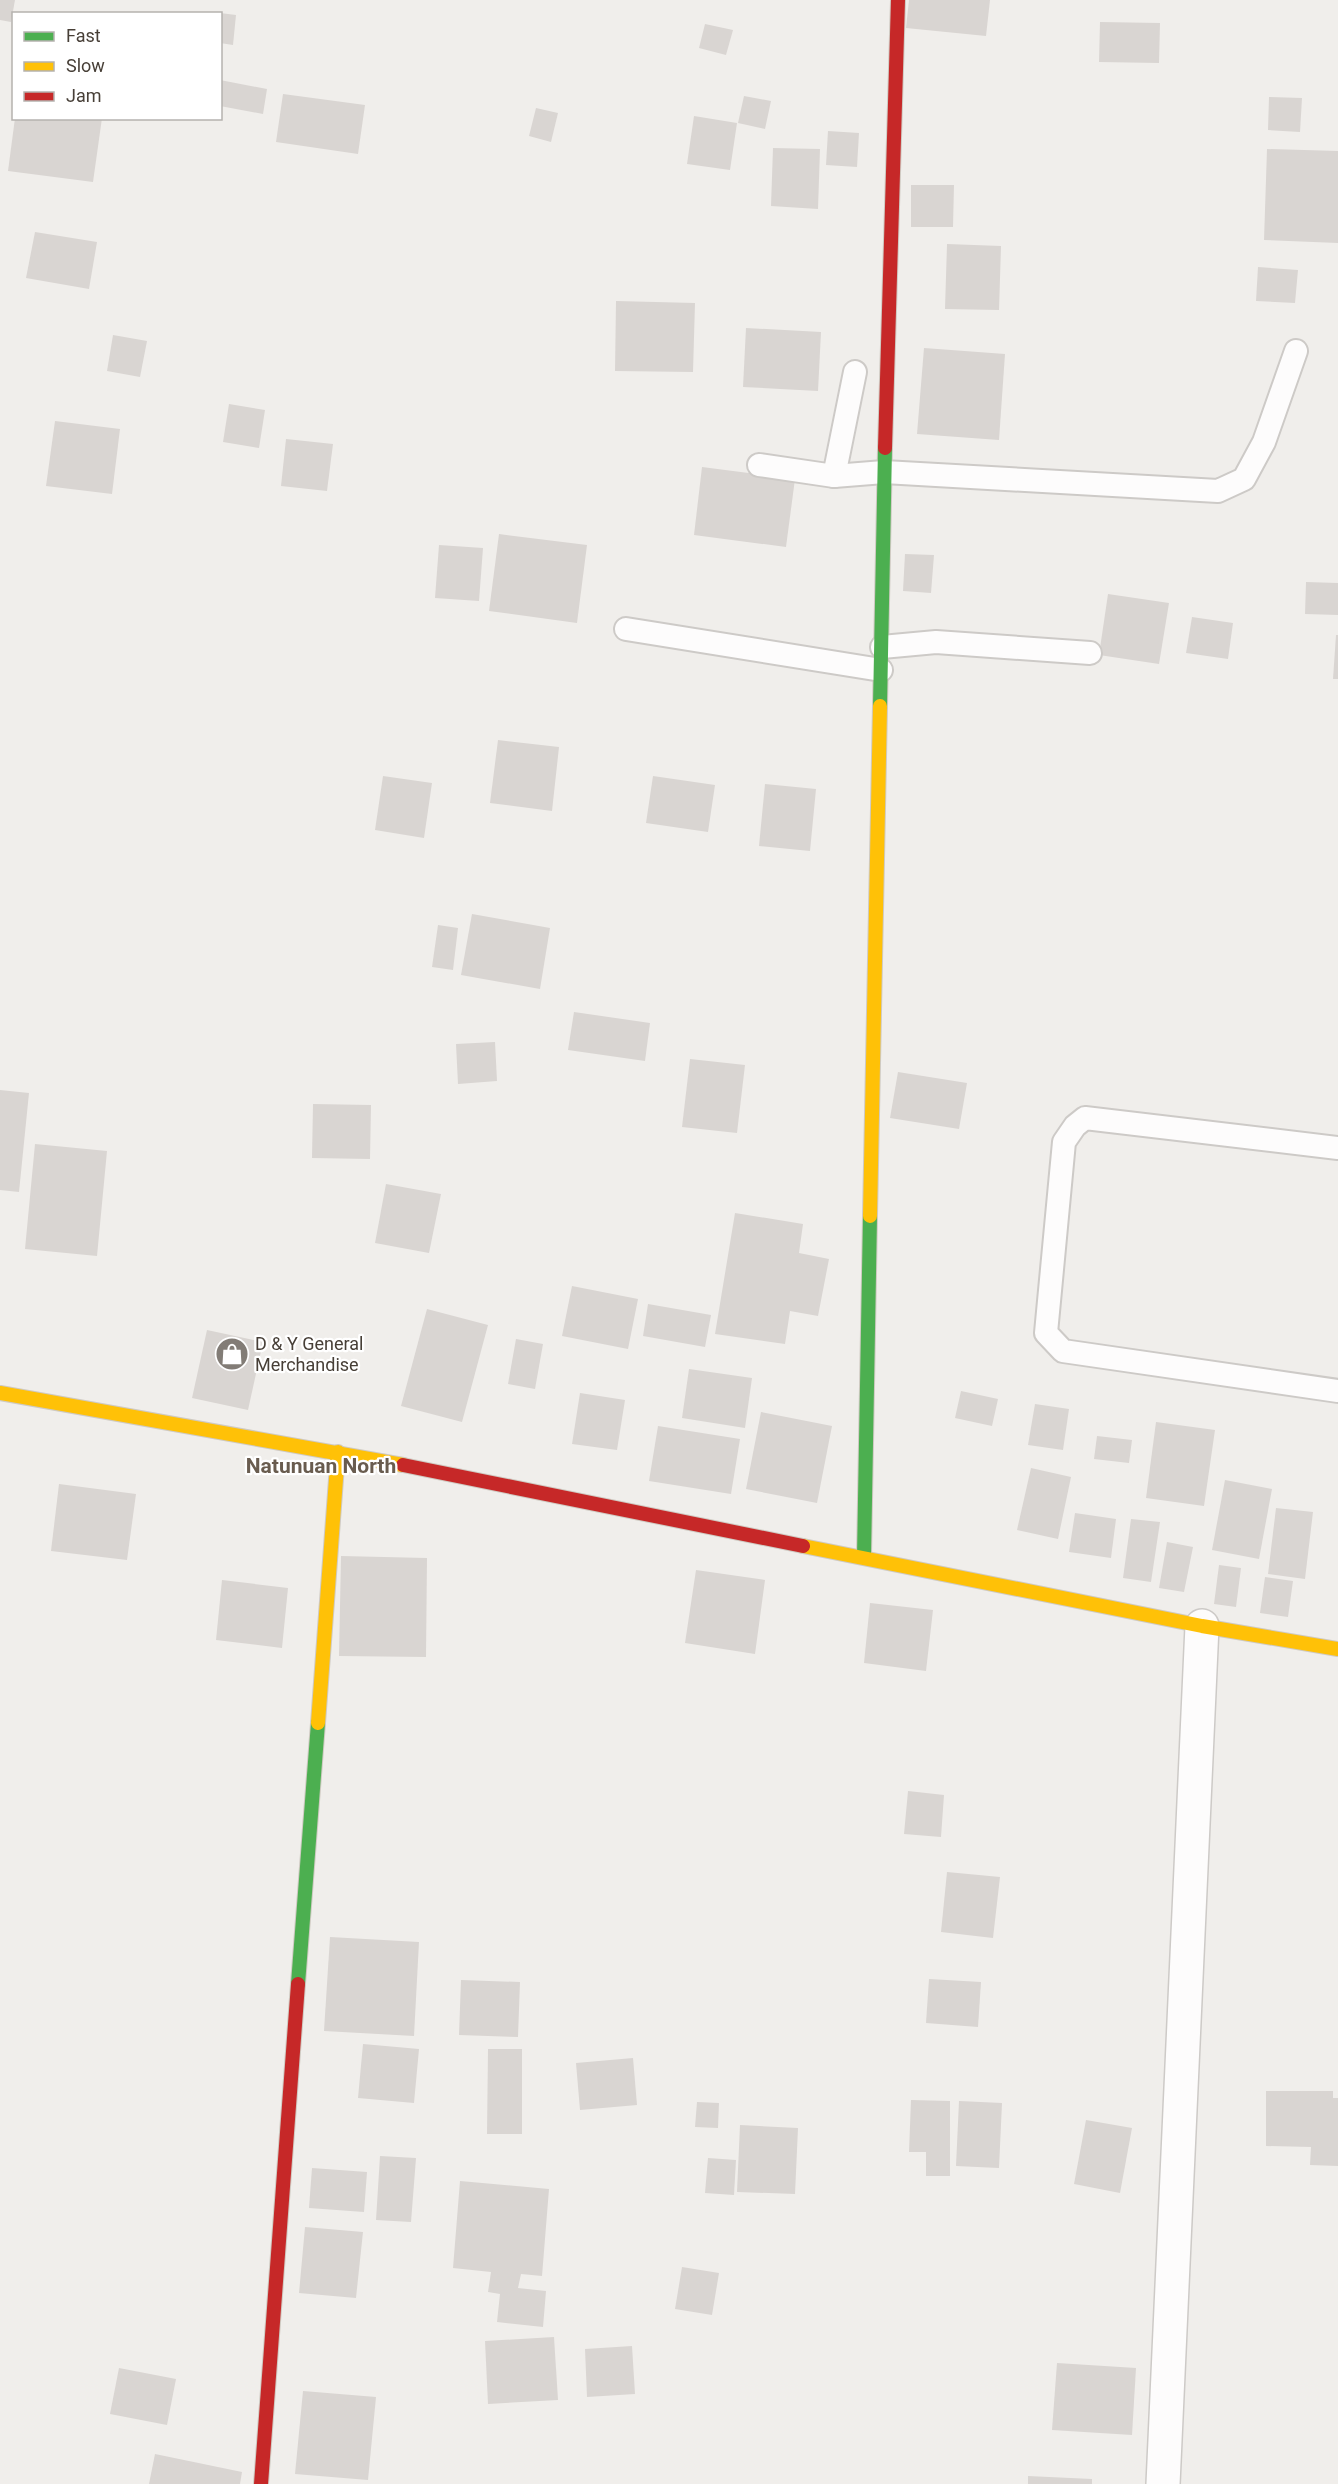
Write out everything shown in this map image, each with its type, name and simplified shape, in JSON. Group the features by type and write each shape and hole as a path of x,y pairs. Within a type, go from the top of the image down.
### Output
{"street":[{"path":"864,1557 884,472 898,0"},
{"path":"0,1393 338,1452 1202,1626 1338,1649"},
{"path":"261,2484 338,1452"},
{"path":"1163,2484 1202,1626"}],"lane":[{"path":"759,465 834,476 884,472 1218,491 1244,479 1264,442 1296,351"},
{"path":"834,476 855,372"},
{"path":"626,629 881,670"},
{"path":"882,647 936,642 1090,653"},
{"path":"1338,1148 1085,1118 1075,1126 1064,1142 1046,1333 1063,1351 1338,1391"}],"building":[{"path":"0,0 15,0 11,22 0,20"},
{"path":"909,0 990,0 986,36 906,28"},
{"path":"222,13 236,15 233,45 222,43"},
{"path":"1100,22 1160,23 1159,63 1099,62"},
{"path":"705,24 733,30 726,55 699,48"},
{"path":"222,80 267,89 263,114 222,106"},
{"path":"283,94 365,105 358,154 276,142"},
{"path":"744,96 771,101 765,129 738,123"},
{"path":"1269,97 1302,98 1300,132 1268,130"},
{"path":"536,108 558,113 551,142 529,136"},
{"path":"694,116 737,123 730,170 687,164"},
{"path":"15,120 102,120 93,182 8,171"},
{"path":"828,131 859,133 857,167 826,165"},
{"path":"773,148 820,149 818,209 771,206"},
{"path":"1267,149 1338,151 1338,243 1264,240"},
{"path":"911,185 954,185 953,227 911,227"},
{"path":"35,232 97,242 89,289 26,278"},
{"path":"947,244 1001,246 999,310 945,309"},
{"path":"1258,267 1298,270 1295,303 1256,301"},
{"path":"616,301 695,303 693,372 615,371"},
{"path":"746,328 821,332 818,391 743,387"},
{"path":"113,335 147,341 140,377 107,371"},
{"path":"924,348 1005,354 999,440 917,434"},
{"path":"229,404 265,410 259,448 223,442"},
{"path":"55,421 120,429 112,494 46,486"},
{"path":"286,439 333,444 327,491 281,486"},
{"path":"702,467 795,479 786,547 694,535"},
{"path":"499,534 587,545 577,623 489,611"},
{"path":"439,545 483,548 479,601 435,598"},
{"path":"905,554 934,555 931,593 903,591"},
{"path":"1306,582 1338,583 1338,615 1305,614"},
{"path":"1108,594 1169,603 1159,664 1099,655"},
{"path":"1192,617 1233,623 1228,659 1186,653"},
{"path":"1336,635 1338,635 1338,679 1333,679"},
{"path":"498,740 559,747 552,811 490,803"},
{"path":"383,776 432,783 424,838 375,830"},
{"path":"653,776 715,785 708,832 646,823"},
{"path":"765,784 816,789 810,851 759,846"},
{"path":"472,914 550,928 540,989 461,975"},
{"path":"438,925 458,928 453,970 432,967"},
{"path":"574,1012 650,1023 645,1061 568,1050"},
{"path":"495,1042 497,1081 458,1084 456,1044"},
{"path":"690,1059 745,1065 737,1133 682,1127"},
{"path":"898,1072 967,1083 959,1129 890,1118"},
{"path":"0,1090 29,1093 19,1192 0,1190"},
{"path":"313,1104 371,1105 370,1159 312,1158"},
{"path":"35,1144 107,1151 97,1256 25,1249"},
{"path":"386,1184 441,1194 429,1253 375,1243"},
{"path":"735,1213 803,1224 799,1253 829,1259 818,1316 790,1311 785,1344 715,1334"},
{"path":"572,1286 638,1299 628,1349 562,1336"},
{"path":"648,1304 711,1315 705,1347 643,1336"},
{"path":"427,1309 488,1325 462,1422 401,1406"},
{"path":"207,1330 263,1342 248,1410 192,1398"},
{"path":"516,1339 543,1344 535,1389 508,1384"},
{"path":"689,1369 752,1378 745,1428 682,1418"},
{"path":"961,1391 998,1399 992,1426 955,1418"},
{"path":"580,1393 625,1400 617,1450 572,1444"},
{"path":"1035,1404 1069,1409 1063,1450 1028,1445"},
{"path":"761,1412 832,1426 817,1503 746,1489"},
{"path":"1156,1422 1215,1430 1204,1506 1146,1498"},
{"path":"658,1426 740,1439 731,1494 649,1481"},
{"path":"1097,1436 1132,1440 1129,1463 1094,1459"},
{"path":"1031,1468 1071,1477 1058,1539 1017,1530"},
{"path":"1225,1480 1272,1489 1259,1559 1212,1550"},
{"path":"59,1484 136,1494 127,1560 51,1551"},
{"path":"1276,1508 1313,1512 1305,1579 1268,1574"},
{"path":"1075,1513 1116,1519 1111,1558 1069,1552"},
{"path":"1131,1519 1160,1522 1151,1582 1123,1578"},
{"path":"1167,1542 1193,1547 1184,1592 1159,1588"},
{"path":"341,1556 427,1558 426,1657 339,1656"},
{"path":"1219,1565 1241,1568 1236,1607 1214,1604"},
{"path":"696,1570 765,1580 755,1654 685,1643"},
{"path":"1265,1577 1293,1581 1288,1617 1260,1613"},
{"path":"222,1580 288,1588 282,1648 216,1640"},
{"path":"870,1603 933,1610 926,1671 864,1663"},
{"path":"908,1791 944,1795 941,1837 904,1834"},
{"path":"947,1872 1000,1877 993,1938 941,1932"},
{"path":"330,1937 419,1942 414,2036 324,2031"},
{"path":"929,1979 981,1982 978,2027 926,2023"},
{"path":"461,1980 520,1982 518,2037 459,2035"},
{"path":"363,2044 419,2049 414,2103 358,2098"},
{"path":"488,2049 522,2049 522,2134 487,2134"},
{"path":"633,2058 637,2105 580,2110 576,2063"},
{"path":"1266,2091 1333,2091 1333,2098 1338,2098 1338,2166 1310,2165 1311,2147 1266,2146"},
{"path":"911,2100 950,2101 950,2176 926,2176 926,2152 909,2152"},
{"path":"959,2101 1002,2103 999,2168 956,2166"},
{"path":"697,2102 719,2103 718,2128 695,2127"},
{"path":"1086,2120 1132,2128 1120,2193 1074,2184"},
{"path":"740,2125 798,2128 795,2194 737,2192"},
{"path":"380,2156 416,2158 411,2222 376,2220"},
{"path":"708,2158 736,2160 734,2195 705,2193"},
{"path":"312,2168 367,2172 364,2212 309,2208"},
{"path":"460,2181 549,2189 542,2276 521,2274 518,2288 546,2291 543,2327 497,2322 500,2294 488,2292 491,2272 453,2268"},
{"path":"305,2227 363,2232 356,2298 299,2293"},
{"path":"682,2267 719,2273 712,2315 675,2309"},
{"path":"554,2337 558,2400 488,2404 485,2341"},
{"path":"632,2346 635,2394 587,2397 585,2349"},
{"path":"1057,2363 1136,2368 1132,2435 1052,2430"},
{"path":"119,2368 176,2379 167,2425 110,2414"},
{"path":"303,2391 376,2397 368,2480 295,2474"},
{"path":"155,2454 242,2472 240,2484 149,2484"},
{"path":"1028,2476 1092,2479 1092,2484 1028,2484"}],"traffic: fast":[{"path":"880,706 885,448"},
{"path":"864,1557 870,1216"},
{"path":"298,1984 318,1723"}],"traffic: slow":[{"path":"870,1216 880,706"},
{"path":"0,1393 403,1465"},
{"path":"318,1723 338,1452"},
{"path":"803,1546 1202,1626 1338,1649"}],"traffic: jam":[{"path":"885,448 898,0"},
{"path":"403,1465 803,1546"},
{"path":"261,2484 298,1984"}],"place":[{"name":"D & Y General Merchandise","path":"232,1354"}],"district":[{"name":"Natunuan North","path":"321,1466"}]}
